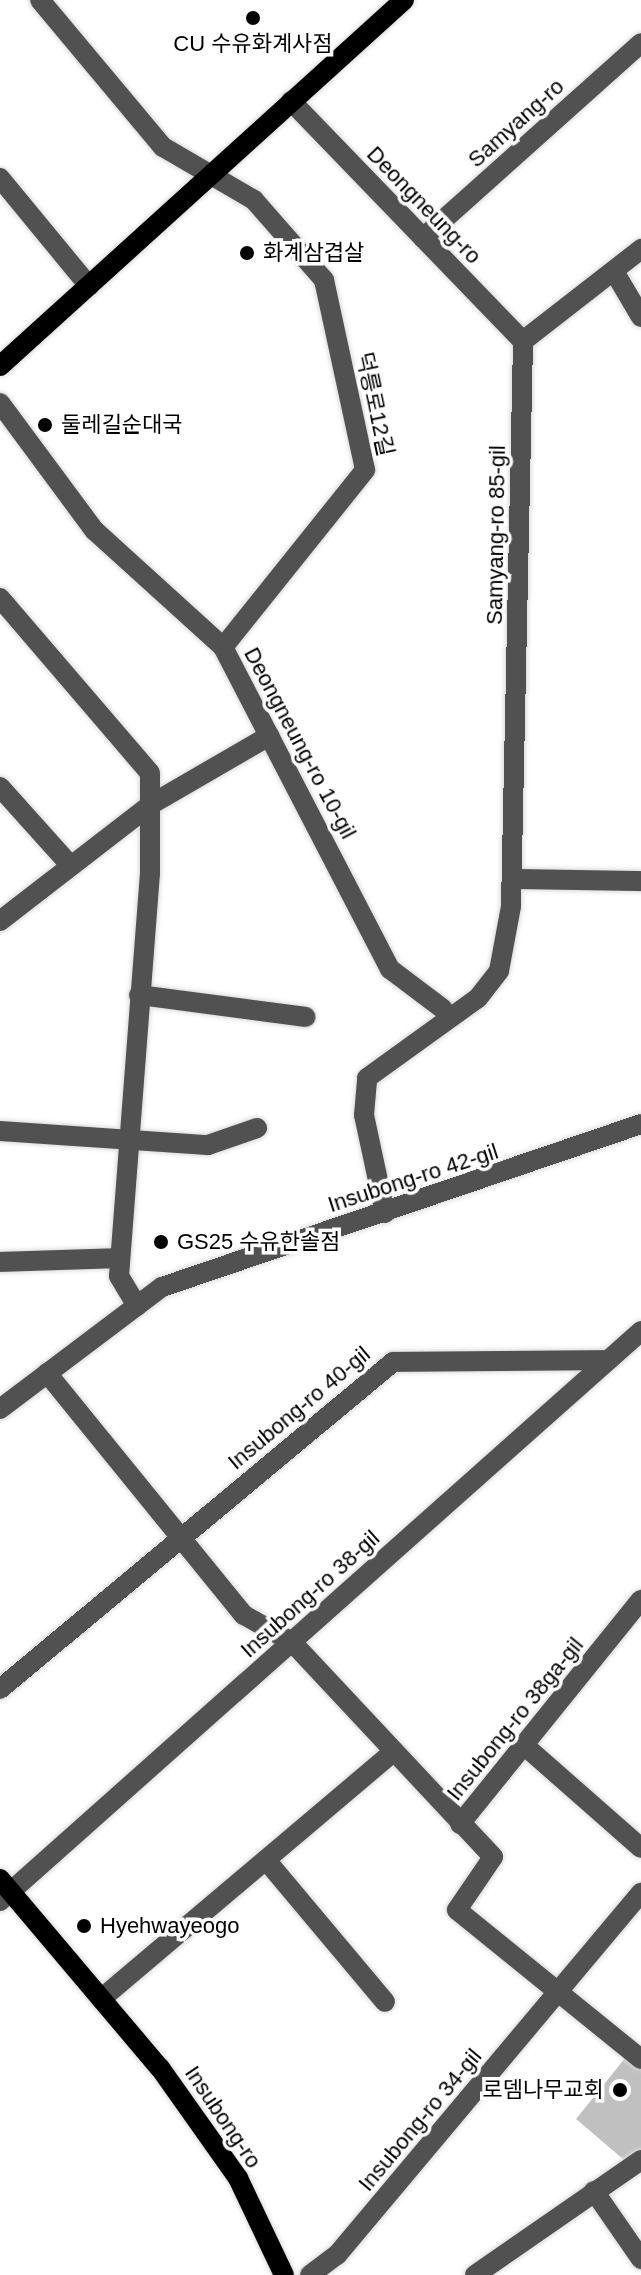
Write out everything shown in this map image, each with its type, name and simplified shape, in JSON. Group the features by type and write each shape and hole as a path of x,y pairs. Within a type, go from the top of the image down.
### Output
{"main road":[{"path":"0,366 404,0"},
{"name":"Insubong-ro","path":"4,1891 101,1999 238,2178 284,2275"}],"street":[{"path":"40,0 163,147 209,175"},
{"name":"Samyang-ro","path":"423,238 641,43"},
{"name":"Deongneung-ro","path":"291,101 523,341"},
{"name":"덕릉로12길","path":"209,175 254,200 324,280 365,470 223,647"},
{"path":"0,178 89,286"},
{"path":"523,341 615,273 641,249"},
{"path":"615,273 641,317"},
{"name":"Samyang-ro 85-gil","path":"385,1213 364,1115 367,1078 478,998 499,971 512,879 523,341"},
{"name":"Deongneung-ro 10-gil","path":"0,403 94,530 223,647 390,969 443,1009"},
{"path":"4,609 150,773 139,995 119,1276 137,1306"},
{"path":"0,921 150,805 269,736"},
{"path":"0,787 71,866"},
{"path":"512,879 641,881"},
{"path":"139,995 306,1017"},
{"name":"Insubong-ro 42-gil","path":"1,1408 162,1287 641,1124"},
{"path":"0,1131 127,1136 208,1145 257,1128"},
{"path":"0,1262 120,1258"},
{"name":"Insubong-ro 38-gil","path":"4,1891 292,1642 641,1331"},
{"name":"Insubong-ro 40-gil","path":"0,1689 393,1362 608,1360"},
{"path":"47,1373 244,1615 292,1642"},
{"name":"Insubong-ro 38ga-gil","path":"292,1642 391,1754 460,1824 641,1600"},
{"path":"525,1746 641,1848"},
{"path":"101,1999 391,1754"},
{"path":"460,1824 493,1857 457,1910 561,1990 641,2059"},
{"path":"266,1860 385,2002"},
{"name":"Insubong-ro 34-gil","path":"310,2275 337,2255 641,1893"},
{"path":"475,2275 498,2268 594,2191 641,2160"},
{"path":"594,2191 641,2259"}],"building":[{"name":"로뎀나무교회","path":"630,2052 641,2061 641,2158 630,2165 576,2119"}],"place":[{"name":"CU 수유화계사점","path":"253,18"},
{"name":"화계삼겹살","path":"247,253"},
{"name":"둘레길순대국","path":"45,425"},
{"name":"GS25 수유한솔점","path":"161,1242"},
{"name":"Hyehwayeogo","path":"84,1926"},
{"name":"로뎀나무교회","path":"620,2090"}]}
